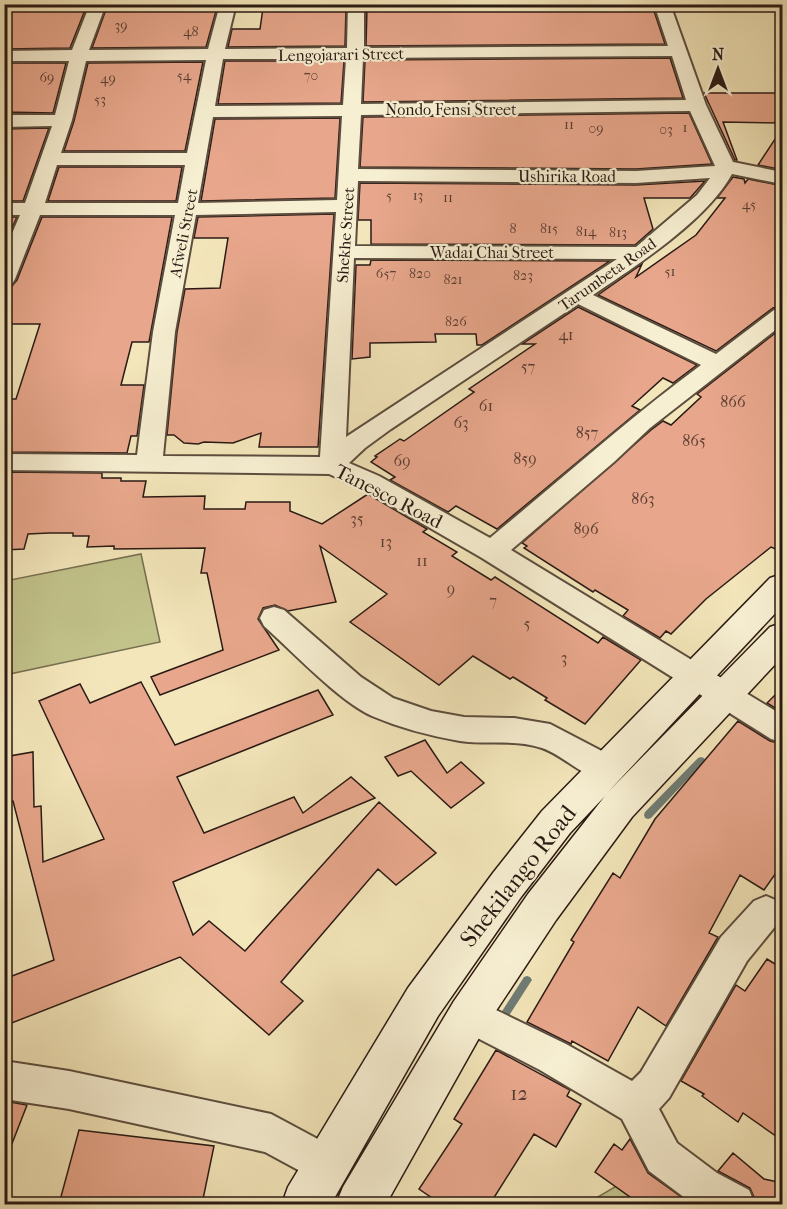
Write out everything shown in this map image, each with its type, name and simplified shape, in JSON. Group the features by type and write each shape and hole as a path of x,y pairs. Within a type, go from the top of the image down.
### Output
{"main road":[{"name":"Shekilango Road","path":"360,1204 469,1015 542,907 711,687 783,586"},
{"name":"Shekilango Road","path":"305,1204 326,1165 437,983 507,885 556,822 608,769 711,687 783,636"}],"street":[{"path":"4,279 50,159 63,120 79,55 98,4"},
{"name":"Afweli Street","path":"149,463 164,332 215,56 228,4"},
{"name":"Shekhe Street","path":"332,466 349,175 356,4"},
{"path":"662,4 697,105 726,168"},
{"name":"Lengojarari Street","path":"4,56 677,51"},
{"name":"Nondo Fensi Street","path":"205,111 351,108 450,110 697,105"},
{"path":"4,121 63,120"},
{"path":"50,159 196,159"},
{"name":"Ushirika Road","path":"349,175 636,177 703,174 726,168 783,178"},
{"name":"Tarumbeta Road","path":"332,466 356,442 382,423 641,253 714,189 726,168"},
{"path":"4,208 187,209 346,206"},
{"name":"Wadai Chai Street","path":"343,252 641,253"},
{"path":"578,296 680,344 718,365"},
{"path":"492,551 605,456 641,422 783,315"},
{"name":"Tanesco Road","path":"4,462 332,466 370,482 492,551 783,730"},
{"path":"274,618 350,685 382,707 431,723 464,729 514,730 549,737 608,769"},
{"path":"636,1105 655,1085 734,949 765,912"},
{"path":"469,1015 553,1057 636,1105 663,1157 703,1187 735,1204"},
{"path":"4,1080 69,1090 271,1134 326,1165"}],"green space":[{"path":"141,554 160,642 5,675 5,581"},
{"path":"618,1185 657,1204 586,1204"}],"building":[{"path":"4,4 87,5 70,48 4,49"},
{"path":"108,4 218,4 206,47 92,48"},
{"path":"315,4 314,8 346,8 345,46 228,47 232,29 260,29 263,8 267,8 268,5"},
{"path":"634,5 652,5 665,44 366,46 367,7 635,7"},
{"path":"670,58 683,98 363,102 365,60"},
{"path":"225,61 344,61 341,103 218,104"},
{"path":"203,62 185,151 64,151 88,63"},
{"path":"4,63 66,63 53,113 4,112"},
{"path":"704,93 783,93 783,123 723,122 737,160 735,160"},
{"path":"689,113 712,164 636,169 360,167 363,117"},
{"path":"340,118 335,198 201,201 215,119"},
{"path":"783,127 783,170 758,165"},
{"path":"49,128 23,201 4,201 4,129"},
{"path":"59,167 182,167 176,201 48,201"},
{"path":"733,177 744,179 745,183 748,179 783,186 783,306 773,308 716,351 598,295 642,264 636,277 696,235 725,198 717,198"},
{"path":"705,181 690,198 644,198 653,229 635,245 371,244 371,220 358,220 360,183 636,185"},
{"path":"334,214 318,447 259,447 261,433 233,443 204,442 198,444 184,443 174,435 167,435 177,332 185,289 220,288 228,238 194,238 198,217"},
{"path":"4,217 17,217 4,245"},
{"path":"42,217 172,217 149,342 132,342 121,385 144,385 137,436 131,436 127,453 4,452 4,399 16,399 40,324 8,324 11,315 4,314 4,287 12,286 17,280"},
{"path":"371,260 610,261 482,345 477,345 476,334 435,334 436,342 370,343 370,357 352,359 356,265 370,265"},
{"path":"578,307 697,365 673,383 663,378 632,406 640,410 497,529 456,506 448,512 390,480 395,477 371,462 377,457 375,456 400,439 404,441 474,392 469,389 535,344 522,344"},
{"path":"783,327 783,552 771,547 706,599 671,634 666,631 660,638 623,616 628,610 595,590 593,592 524,548 527,546 522,543 651,430 663,421 671,425 701,397 697,394"},
{"path":"4,472 102,473 102,478 146,481 143,497 205,496 204,509 245,509 246,502 290,502 290,511 322,524 368,494 427,529 423,532 457,552 452,556 491,580 495,577 598,643 603,637 641,660 585,724 513,677 510,679 473,656 439,685 350,622 387,594 320,546 336,602 288,611 275,605 263,608 258,619 279,650 160,695 151,677 223,650 207,573 201,573 205,548 87,547 89,536 49,533 28,534 24,549 4,550"},
{"path":"141,682 175,745 318,690 333,715 177,777 204,833 294,797 303,813 351,777 375,798 173,882 193,935 209,921 245,951 379,802 436,853 396,885 378,869 281,982 303,1001 269,1035 180,957 4,1026 4,979 54,960 13,801 7,802 7,792 4,792 4,757 33,752 34,807 41,806 43,862 104,839 39,701 80,684 90,703"},
{"path":"783,687 783,713 767,703"},
{"path":"738,721 770,741 783,744 783,863 764,890 740,875 709,933 718,937 666,1026 638,1007 608,1061 572,1041 571,1044 527,1022 574,942 571,940 613,873 620,878 655,819"},
{"path":"425,740 447,773 461,762 484,783 451,808 411,771 398,776 385,757"},
{"path":"767,959 783,969 783,1141 743,1113 738,1122 702,1096 704,1094 681,1081 736,985 745,991"},
{"path":"496,1050 570,1090 567,1096 581,1104 556,1147 534,1134 490,1204 441,1204 419,1189 462,1124 454,1119"},
{"path":"4,1101 27,1105 6,1159 4,1159"},
{"path":"79,1130 214,1146 202,1204 59,1204"},
{"path":"630,1139 648,1173 691,1204 640,1204 595,1172 614,1144 622,1150"},
{"path":"733,1153 764,1179 783,1183 783,1204 757,1204 750,1188 718,1171"}],"waterway":[{"path":"648,815 701,760"},
{"path":"500,1022 527,980"}]}
